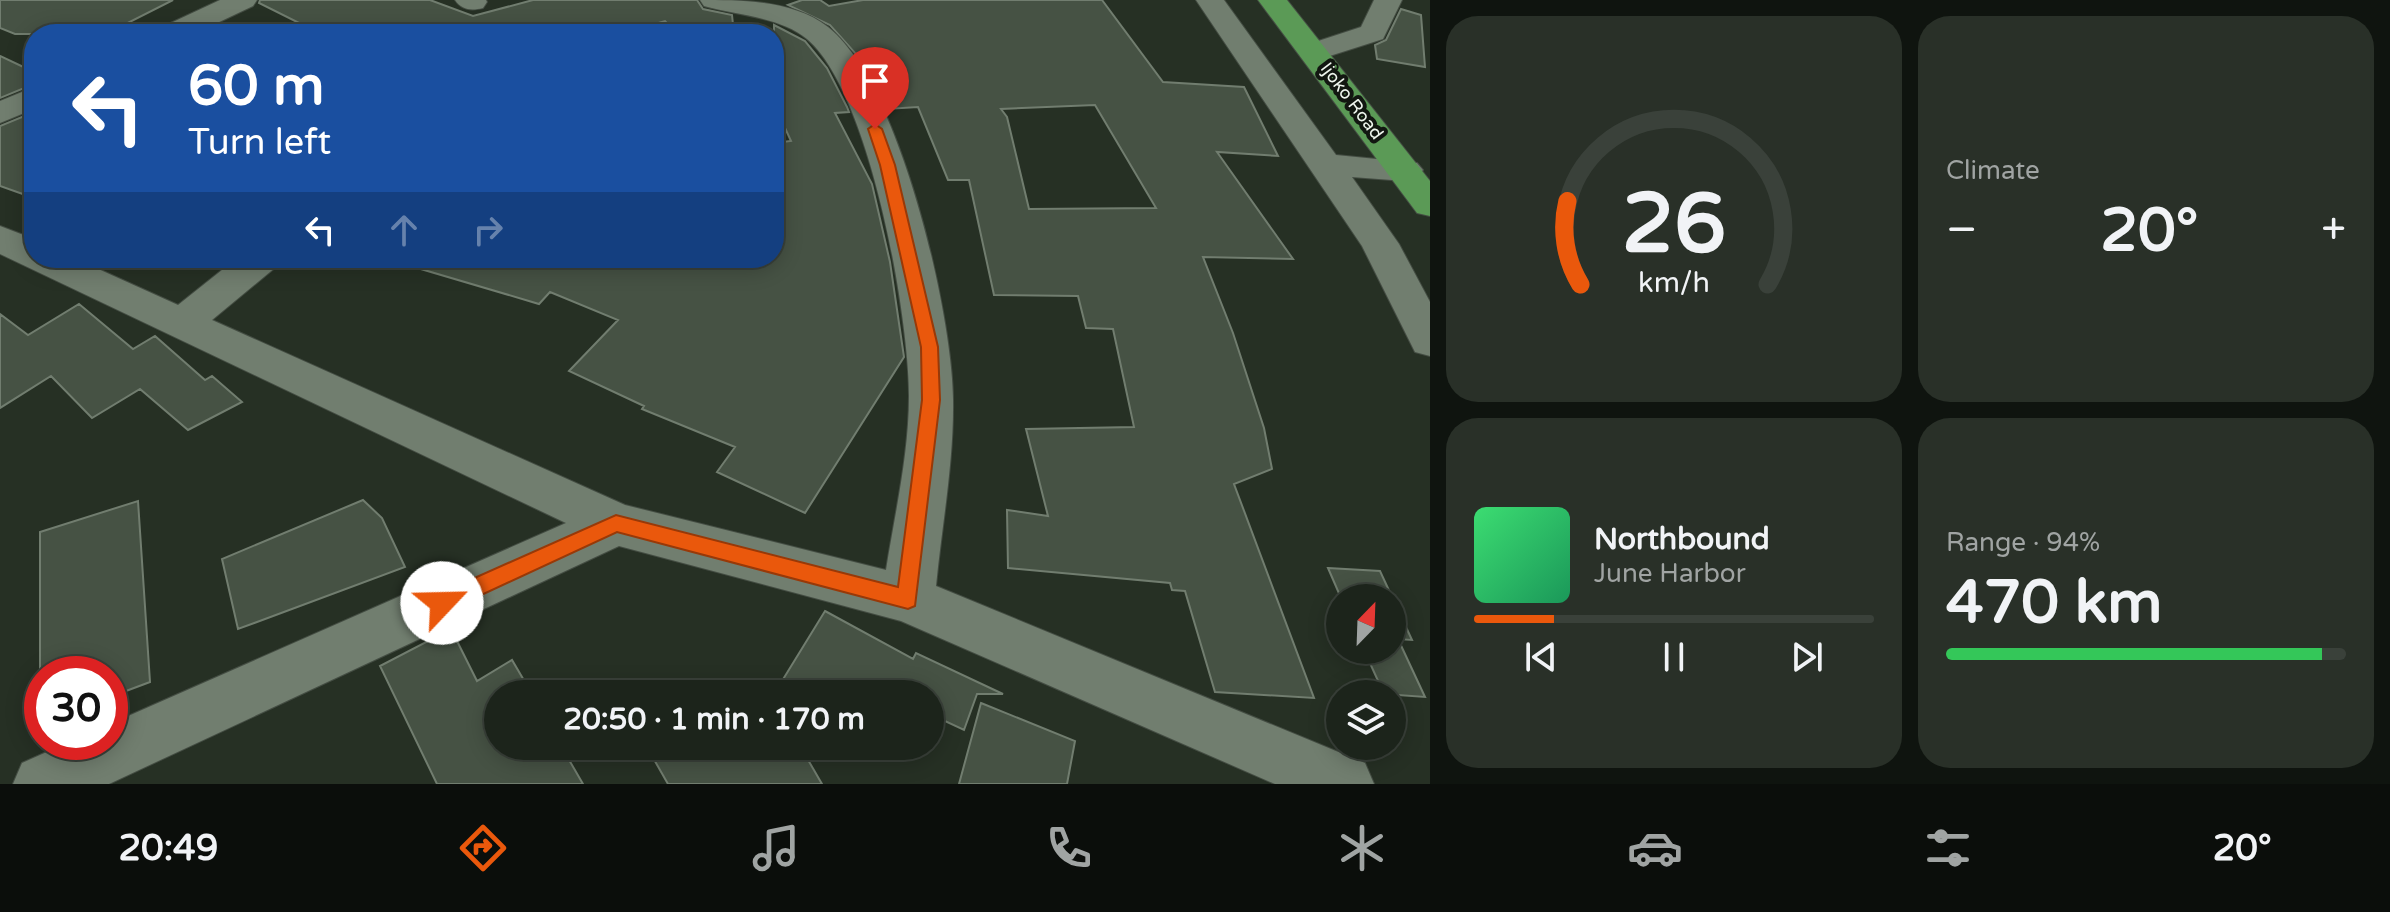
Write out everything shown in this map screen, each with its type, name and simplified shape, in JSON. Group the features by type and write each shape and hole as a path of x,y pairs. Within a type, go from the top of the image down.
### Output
{"main road":[{"name":"Ijoko Road","path":"1272,0 1430,205"}],"street":[{"path":"191,24 243,0"},
{"path":"714,0 795,20 820,34 840,56 875,129 888,165 930,347 931,400 908,599"},
{"path":"1210,0 1380,244 1430,341"},
{"path":"1314,52 1373,33 1388,0"},
{"path":"0,113 24,102"},
{"path":"1325,165 1405,170"},
{"path":"58,268 616,524 908,599 1344,784"},
{"path":"182,323 250,268"},
{"path":"43,784 616,524"}],"building":[{"path":"0,0 173,0 126,24 24,24 24,34 0,28"},
{"path":"260,0 430,0 473,16 533,0 697,0 703,9 732,15 733,24 668,24 665,21 654,24 301,24 259,3"},
{"path":"802,0 820,0 829,6 863,0 1102,0 1163,82 1244,87 1278,156 1217,152 1293,259 1203,257 1233,333 1264,428 1272,469 1234,484 1314,698 1215,692 1185,591 1172,590 1170,583 1008,568 1007,510 1048,516 1026,429 1134,427 1113,329 1086,328 1078,296 994,295 969,180 948,180 918,107 886,109 856,54 830,25 788,5","holes":["1095,105 1156,208 1029,209 1007,117 1001,109"]},
{"path":"1401,9 1421,15 1425,67 1377,59 1375,45 1386,40"},
{"path":"784,30 805,41 827,68 849,112 835,113 872,184 890,262 904,357 805,513 717,472 735,447 642,409 644,406 569,371 618,320 550,292 539,304 417,268 784,268 784,142 791,141 784,126"},
{"path":"0,56 24,67 24,88 0,98"},
{"path":"24,116 24,194 0,186 0,126"},
{"path":"79,304 133,349 155,336 205,380 212,376 242,402 188,430 140,389 92,418 51,376 0,408 0,314 28,335"},
{"path":"363,500 382,518 405,567 238,629 222,559"},
{"path":"138,501 150,682 128,690 128,656 40,656 40,532"},
{"path":"1328,568 1380,571 1386,584 1335,584"},
{"path":"825,611 913,659 916,653 1003,694 977,694 964,730 944,721 944,680 783,680"},
{"path":"451,629 477,681 512,660 524,680 484,680 484,760 569,760 583,784 437,784 380,666"},
{"path":"1406,656 1425,697 1406,696 1406,680 1378,680 1370,664 1406,664"},
{"path":"981,703 1075,741 1067,784 959,784"},
{"path":"654,760 808,760 822,784 668,784"}],"route":[{"path":"442,603 616,524 908,599 931,400 930,347 888,165 875,129"}]}
